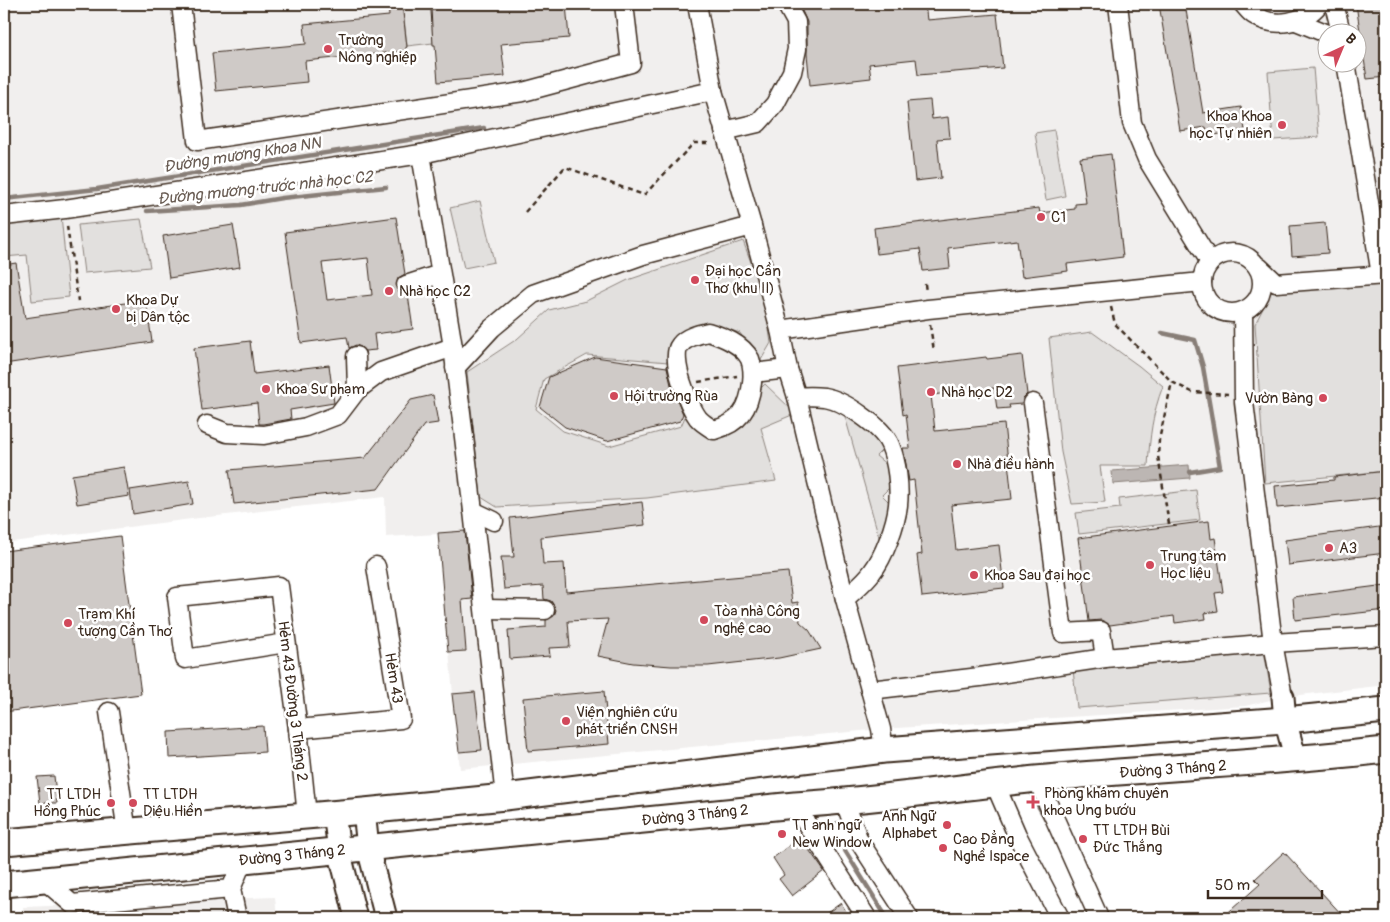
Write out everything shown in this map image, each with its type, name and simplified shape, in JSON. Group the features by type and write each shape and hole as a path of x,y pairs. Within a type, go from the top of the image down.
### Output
{"highway":[{"path":"4,842 505,797 882,740 1284,708 1386,710"},
{"name":"Đường 3 Tháng 2","path":"4,884 795,805 845,802 1037,779 1385,754"}],"main road":[{"path":"1284,708 1296,760"},
{"path":"364,811 368,848 386,918"},
{"path":"334,813 339,850 356,918"}],"street":[{"path":"181,4 197,141 523,92 631,63 624,4"},
{"path":"697,4 713,91 780,330 788,370 797,397 845,599 882,740"},
{"path":"726,137 758,123 776,104 792,72 797,50 796,22 786,4"},
{"path":"1118,4 1132,122 1147,159 1210,262"},
{"path":"1243,4 1254,15 1274,23 1296,21 1312,12 1318,4"},
{"path":"1334,4 1338,22"},
{"path":"1296,21 1318,30"},
{"path":"1257,266 1261,274 1261,292 1257,300 1243,311 1227,312 1219,309 1207,298 1202,282 1203,275 1210,262 1223,254 1238,253 1252,260 1276,284 1384,275 1348,72"},
{"path":"4,216 65,209 421,154 713,91"},
{"path":"421,154 453,347 485,609 505,797"},
{"path":"455,368 492,328 533,294 643,255 752,226"},
{"path":"406,285 440,274"},
{"path":"780,330 928,309 1202,282"},
{"path":"1243,311 1244,396 1272,643 1284,708"},
{"path":"708,332 722,336 738,345 750,359 753,373 750,400 742,414 728,426 714,430 699,420 689,402 683,384 676,357 680,345 696,335 708,332"},
{"path":"207,425 227,433 264,435 306,427 338,415 357,390 381,372 453,347"},
{"path":"356,356 357,390"},
{"path":"753,373 788,370"},
{"path":"797,397 826,397 854,410 879,430 889,444 895,464 898,505 884,550 872,572 845,599"},
{"path":"1033,404 1063,633 1101,630 1105,658"},
{"path":"473,511 494,521"},
{"name":"Hẻm 43","path":"298,729 401,718 376,566"},
{"name":"Hẻm 43 Đường 3 Tháng 2","path":"286,643 185,659 177,596 279,586 298,729 307,816"},
{"path":"485,609 545,610"},
{"path":"870,690 980,677 1105,658 1272,643 1386,636"},
{"path":"109,712 127,832"},
{"path":"1037,779 1099,918"},
{"path":"995,784 1017,835 1060,918"},
{"path":"845,802 859,841 909,918"},
{"path":"795,805 867,918"},
{"path":"816,839 854,827"},
{"path":"237,918 231,889 243,860"},
{"path":"44,880 73,911 231,889"}],"path":[{"path":"525,212 565,166 644,195 694,143 726,137"},
{"path":"65,209 78,301"},
{"path":"1107,291 1115,324 1172,382 1192,392 1244,396"},
{"path":"683,384 753,373"},
{"path":"1169,524 1159,463 1159,440 1172,382"}],"shaded area":[{"name":"Đại học Cần Thơ (khu II)","path":"4,4 1386,4 1386,685 1283,697 1245,706 881,729 460,769 438,534 386,537 385,497 4,543"},
{"path":"414,4 498,4 431,9 433,43 407,46 403,9 415,8"},
{"path":"1313,68 1319,137 1273,140 1268,72"},
{"path":"1054,130 1065,196 1046,200 1035,133"},
{"path":"480,201 494,262 464,268 450,208"},
{"path":"61,215 69,297 32,301 27,255 4,257 4,221"},
{"path":"141,219 150,267 84,273 78,225"},
{"path":"743,241 764,297 771,343 761,360 756,358 740,333 706,322 687,330 669,343 668,362 587,355 544,379 536,409 563,431 609,446 681,426 688,410 698,422 738,428 757,405 759,390 765,384 791,409 792,415 761,428 776,481 647,498 497,507 481,497 467,372 517,339 549,310 586,301 628,280"},
{"name":"Vườn Bàng","path":"1386,278 1386,471 1265,483 1255,324 1276,283"},
{"path":"1092,332 1163,386 1152,425 1148,466 1100,466 1105,502 1072,504 1061,452 1049,338"},
{"path":"844,413 863,420 884,448 876,456 887,465 891,486 882,495 892,505 881,544"},
{"path":"1189,465 1190,478 1113,484 1112,471"},
{"path":"1196,490 1200,520 1079,534 1076,513 1120,508 1119,499"},
{"path":"1264,650 1271,693 1077,708 1073,669"},
{"path":"275,897 277,918 24,918 23,907"}],"building":[{"path":"388,4 402,4 406,51 305,61 307,82 216,91 212,53 306,44 304,24 389,16"},
{"path":"498,4 527,4 527,6 566,4 569,38 501,44 505,76 438,82 431,9"},
{"path":"801,4 925,4 927,20 997,14 1003,68 918,75 916,59 869,64 871,78 810,85 807,54 807,22"},
{"path":"1159,4 1185,4 1203,113 1241,107 1245,130 1208,136 1206,127 1180,131"},
{"path":"1356,4 1383,4 1386,28 1386,77 1367,79 1368,22 1359,22"},
{"path":"930,100 932,119 948,117 950,138 937,139 941,178 915,181 907,102"},
{"name":"C1","path":"1111,154 1123,257 1067,264 1068,271 1022,277 1017,240 948,248 950,268 923,271 920,249 877,254 874,228 1039,208 1040,213 1075,209 1075,204 1086,203 1080,158"},
{"name":"Nhà học C2","path":"396,217 405,274 398,278 396,288 399,293 408,295 413,329 374,334 376,350 365,351 356,345 349,348 347,337 301,343 285,232","holes":["368,258 372,295 327,300 322,263"]},
{"path":"1325,223 1328,253 1292,256 1290,226"},
{"path":"233,225 240,267 169,278 163,236"},
{"name":"Khoa Dự bị Dân tộc","path":"16,263 25,318 146,300 152,342 4,364 4,265"},
{"name":"Khoa Sư phạm","path":"250,341 254,374 329,365 334,403 290,410 291,419 263,424 259,424 257,403 202,410 194,348"},
{"path":"1022,355 1027,394 1023,398 1022,404 1009,405 1010,408 997,409 994,388 931,395 935,431 1004,424 1012,499 951,505 956,550 999,545 1004,588 922,597 917,555 922,554 914,480 909,481 903,448 910,448 906,414 903,415 897,368 986,357 987,359"},
{"name":"Hội trường Rùa","path":"595,357 667,367 671,385 683,414 680,421 607,441 565,427 540,407 549,377"},
{"path":"433,395 438,423 424,425 378,489 234,504 229,470 365,458 411,400"},
{"path":"124,467 129,496 77,504 72,475"},
{"path":"1386,471 1386,497 1277,508 1275,486 1334,480 1334,477"},
{"path":"189,481 193,504 133,514 130,490"},
{"name":"Tòa nhà Công nghệ cao","path":"642,502 645,525 541,537 543,564 564,563 566,592 788,572 792,603 798,602 800,622 809,630 821,649 779,658 708,666 633,663 598,656 608,619 568,621 570,647 549,648 550,656 510,659 508,630 546,627 546,620 554,616 556,610 551,601 544,599 543,586 504,589 501,557 514,557 510,518"},
{"name":"Trung tâm Học liệu","path":"1209,521 1211,539 1215,538 1223,592 1215,593 1218,611 1205,613 1206,619 1175,623 1174,616 1110,625 1101,620 1089,621 1078,538"},
{"path":"1386,526 1386,553 1288,565 1285,540"},
{"path":"465,531 472,599 462,600 466,651 448,652 438,533"},
{"name":"Trạm Khí tượng Cần Thơ","path":"120,536 141,694 4,712 4,551"},
{"path":"1386,585 1386,610 1295,620 1293,597"},
{"name":"Viện nghiên cứu phát triển CNSH","path":"604,691 609,744 528,751 523,698"},
{"path":"475,692 482,750 459,752 452,694"},
{"path":"263,726 265,752 169,758 168,732"},
{"path":"54,776 57,803 40,803 37,777"},
{"path":"800,837 824,871 792,896 779,879 784,875 773,858"},
{"path":"1284,852 1345,918 1222,918 1260,884 1255,879"},
{"path":"841,903 850,918 820,918"}],"waterway":[{"name":"Đường mương Khoa NN","path":"4,199 97,189 484,128"},
{"name":"Đường mương trước nhà học C2","path":"147,211 241,205 282,198 386,187"},
{"path":"1162,333 1195,340 1203,367 1220,467 1190,472"},
{"path":"1031,793 1045,818"},
{"path":"844,849 887,918"}],"place":[{"name":"Trường Nông nghiệp","path":"328,49"},
{"name":"Khoa Khoa học Tự nhiên","path":"1282,125"},
{"name":"C1","path":"1041,217"},
{"name":"Đại học Cần Thơ (khu II)","path":"695,280"},
{"name":"Nhà học C2","path":"389,291"},
{"name":"Khoa Dự bị Dân tộc","path":"116,309"},
{"name":"Khoa Sư phạm","path":"266,389"},
{"name":"Nhà học D2","path":"931,392"},
{"name":"Hội trường Rùa","path":"614,396"},
{"name":"Vườn Bàng","path":"1323,398"},
{"name":"Nhà điều hành","path":"957,464"},
{"name":"A3","path":"1329,548"},
{"name":"Trung tâm Học liệu","path":"1150,565"},
{"name":"Khoa Sau đại học","path":"974,575"},
{"name":"Tòa nhà Công nghệ cao","path":"704,620"},
{"name":"Trạm Khí tượng Cần Thơ","path":"68,623"},
{"name":"Viện nghiên cứu phát triển CNSH","path":"566,721"},
{"name":"Phòng khám chuyên khoa Ung bướu","path":"1033,802"},
{"name":"TT LTDH Hồng Phúc","path":"111,803"},
{"name":"TT LTDH Diệu Hiền","path":"133,803"},
{"name":"Anh Ngữ Alphabet","path":"947,825"},
{"name":"TT anh ngữ New Window","path":"782,834"},
{"name":"TT LTDH Bùi Đức Thắng","path":"1083,839"},
{"name":"Cao Đẳng Nghề Ispace","path":"943,848"}]}
